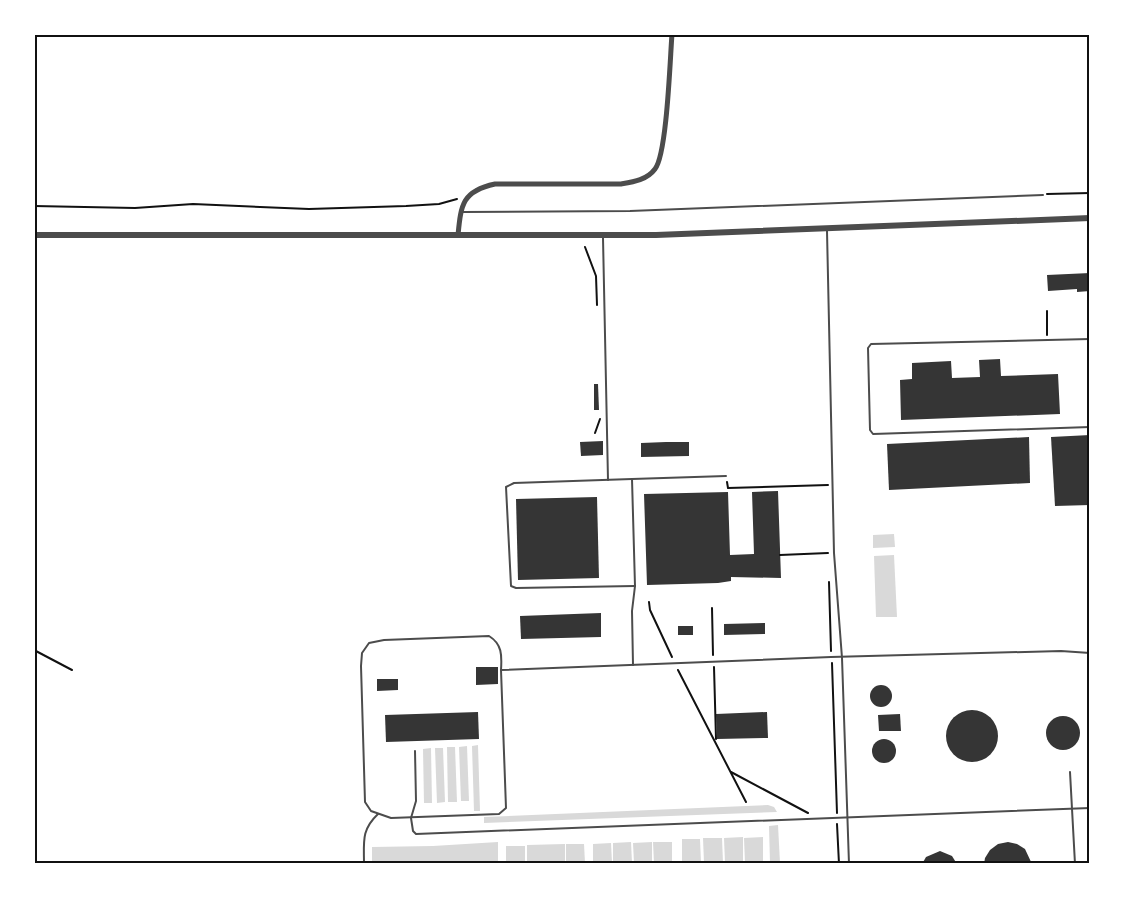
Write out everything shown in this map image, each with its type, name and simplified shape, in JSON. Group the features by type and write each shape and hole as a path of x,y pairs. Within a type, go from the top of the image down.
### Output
{"street":[{"path":"458,235 460,212 466,197 479,188 495,184 621,184 640,180 655,169 663,148 672,34"},
{"path":"34,235 603,235 1089,218"}],"lane":[{"path":"460,212 630,211 1043,195"},
{"path":"826,229 834,553 842,658 849,864"},
{"path":"603,235 608,480"},
{"path":"1089,339 871,344 868,348 870,430 873,434 1089,427"},
{"path":"635,586 516,588 511,586 506,487 509,484 726,477"},
{"path":"632,479 635,586 632,611 633,665"},
{"path":"489,636 500,646 501,670 506,808 499,814 411,818 391,818 371,811 365,802 361,666 362,653 369,643 384,640 489,636"},
{"path":"501,670 831,657 1061,651 1089,653"},
{"path":"415,751 416,801 411,818 413,831 416,834 1089,808"},
{"path":"1070,772 1075,864"},
{"path":"364,864 364,833 368,824 378,814"}],"path":[{"path":"1043,195 1089,193"},
{"path":"34,206 135,208 193,204 309,208 406,206 439,204 466,197"},
{"path":"585,247 596,276 597,311"},
{"path":"1047,311 1048,340"},
{"path":"596,433 601,414"},
{"path":"726,477 728,488 833,484"},
{"path":"780,555 834,553"},
{"path":"828,576 839,864"},
{"path":"649,602 650,610 675,663 746,802"},
{"path":"712,608 716,742"},
{"path":"34,650 72,670"},
{"path":"731,772 817,817"}],"shaded area":[{"path":"894,534 895,547 873,548 873,535"},
{"path":"894,555 897,617 876,617 874,556"},
{"path":"478,745 480,811 474,811 472,746"},
{"path":"467,746 469,801 461,801 459,747"},
{"path":"447,747 455,747 457,802 448,802"},
{"path":"431,748 432,803 424,803 423,749"},
{"path":"435,748 443,748 445,802 437,803"},
{"path":"768,805 774,807 777,812 484,823 484,817"},
{"path":"778,825 780,863 770,863 769,826"},
{"path":"743,837 743,863 725,863 724,838"},
{"path":"763,837 763,863 745,863 744,838"},
{"path":"703,838 722,838 723,863 704,863"},
{"path":"682,839 700,839 701,863 682,863"},
{"path":"498,842 498,863 372,863 372,847"},
{"path":"631,842 632,863 613,863 613,843"},
{"path":"652,842 652,863 634,863 633,843"},
{"path":"653,842 672,842 672,863 654,863"},
{"path":"611,843 612,863 593,863 593,844"},
{"path":"565,844 565,863 527,863 527,845"},
{"path":"566,844 584,844 585,863 566,863"},
{"path":"506,846 525,846 525,863 506,863"}],"building":[{"path":"1090,273 1090,291 1077,292 1077,289 1048,291 1047,275"},
{"path":"1000,359 1001,376 1058,374 1060,414 901,420 900,380 912,379 912,363 951,361 952,378 980,377 979,360"},
{"path":"594,384 598,384 599,410 594,410"},
{"path":"1090,435 1090,505 1055,506 1051,437"},
{"path":"1029,437 1030,483 889,490 887,444"},
{"path":"603,441 603,455 581,456 580,442"},
{"path":"689,442 689,456 641,457 641,443"},
{"path":"778,491 781,578 731,577 731,581 718,583 647,585 644,494 728,492 730,555 754,554 752,492"},
{"path":"597,497 599,578 518,580 516,499"},
{"path":"601,613 601,637 521,639 520,616"},
{"path":"765,623 765,634 724,635 724,624"},
{"path":"678,626 693,626 693,635 678,635"},
{"path":"476,667 498,667 498,684 476,685"},
{"path":"377,679 398,679 398,690 377,691"},
{"path":"877,685 885,685 892,692 892,700 885,707 877,707 870,700 870,692"},
{"path":"967,710 977,710 991,717 998,736 991,755 977,762 967,762 957,758 950,751 946,741 946,731 950,721 957,714"},
{"path":"478,712 479,739 386,742 385,715"},
{"path":"767,712 768,738 717,739 716,714"},
{"path":"900,714 901,731 879,731 878,715"},
{"path":"1063,716 1075,721 1080,733 1075,745 1063,750 1051,745 1046,733 1051,721"},
{"path":"884,739 889,740 895,746 895,756 889,762 884,763 879,762 873,756 872,751 873,746 879,740"},
{"path":"1008,842 1025,849 1032,864 984,864 990,850 998,844"},
{"path":"940,851 952,856 957,864 922,864 926,857"}]}
